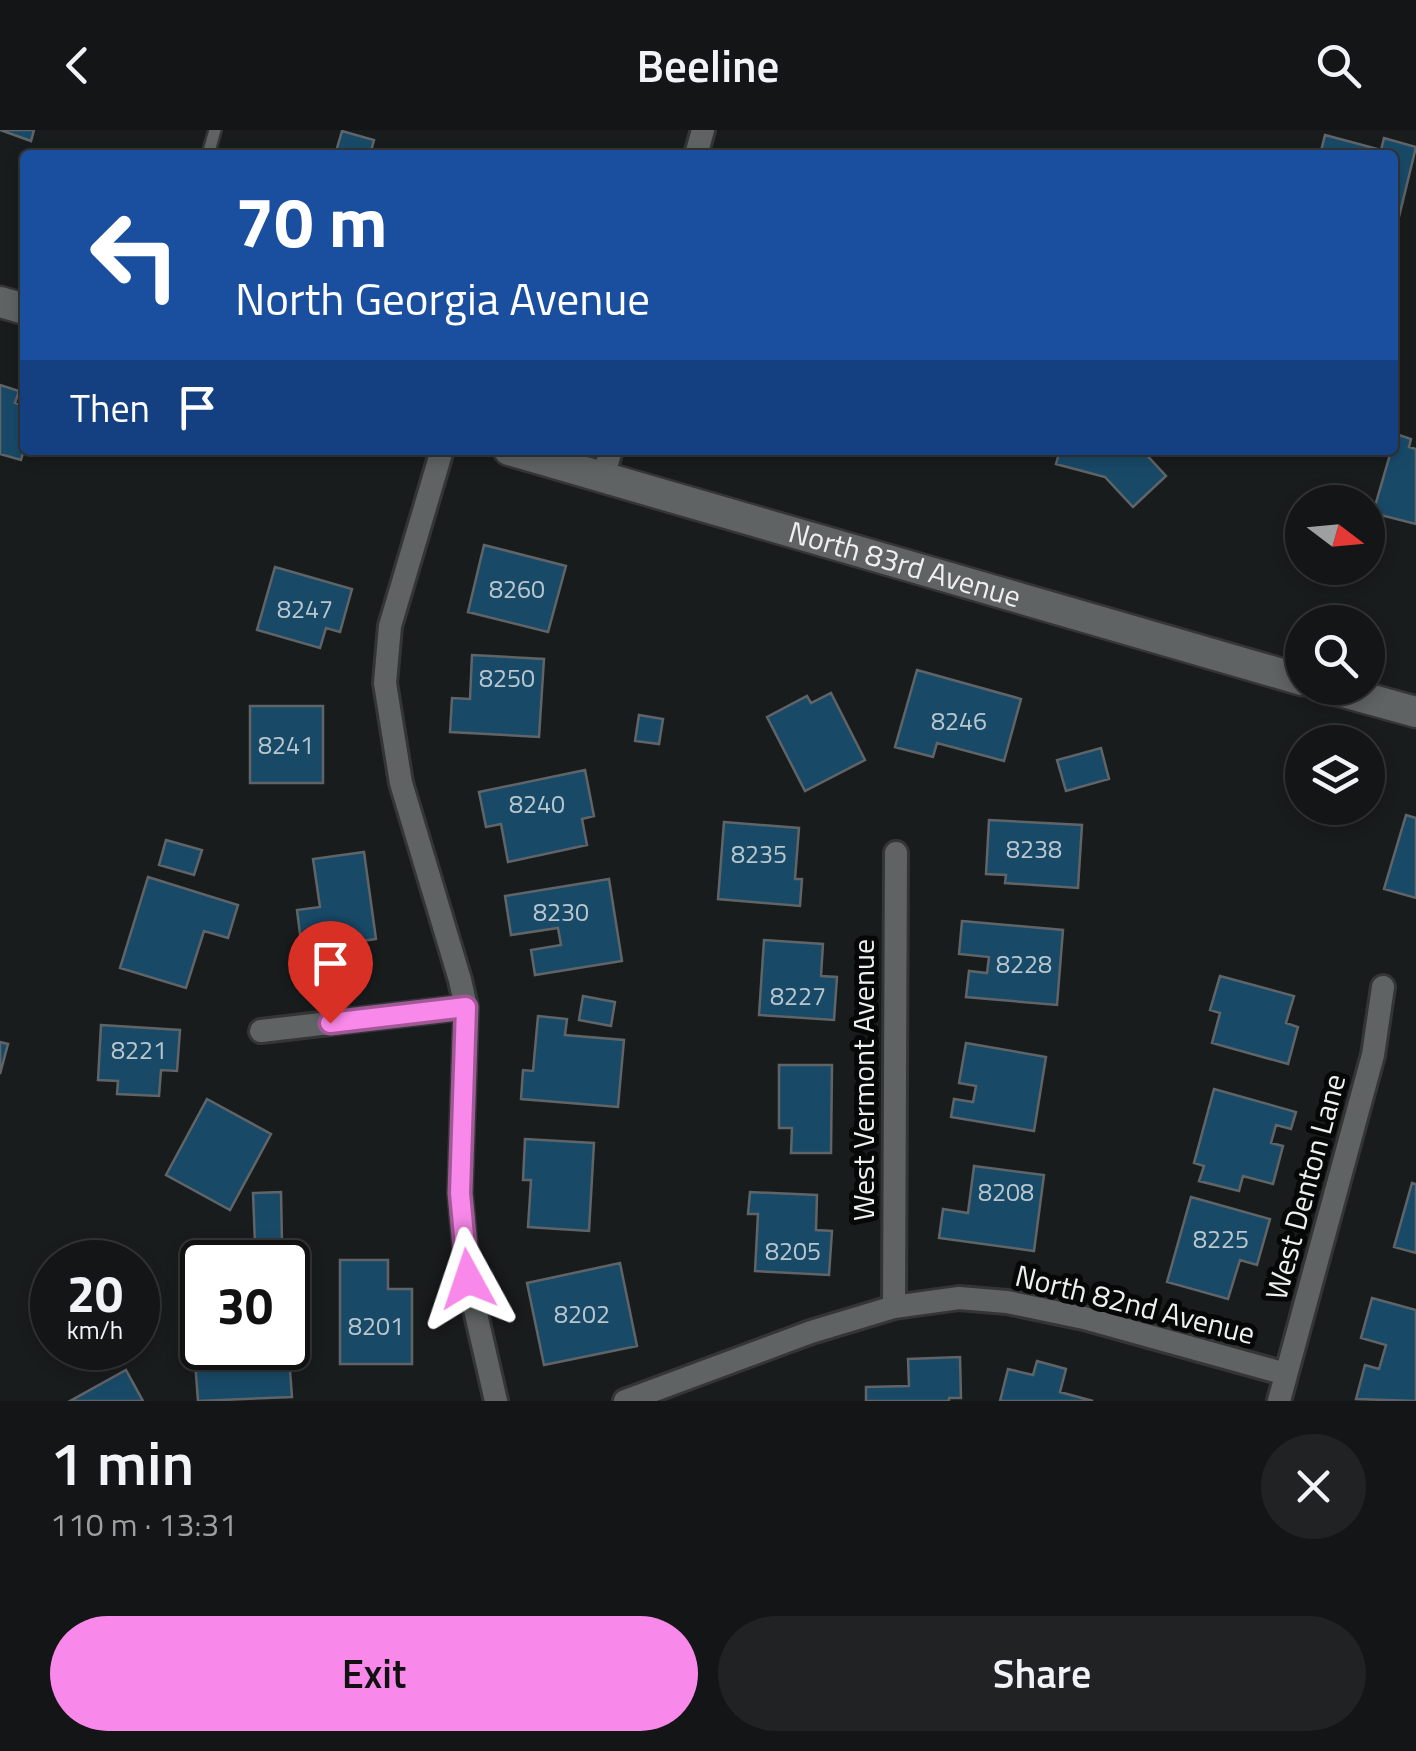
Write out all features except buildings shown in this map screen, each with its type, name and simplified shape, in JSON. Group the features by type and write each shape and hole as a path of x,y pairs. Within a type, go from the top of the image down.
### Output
{"main road":[{"name":"North 83rd Avenue","path":"544,455 607,464 1285,675"},
{"path":"1385,703 1416,712"}],"street":[{"path":"441,455 390,626 385,684 401,783 466,1007 460,1193 468,1279 496,1401"},
{"name":"West Vermont Avenue","path":"894,1307 896,854"},
{"name":"West Denton Lane","path":"1279,1401 1373,1055 1383,987"},
{"path":"262,1031 466,1007"},
{"name":"North 82nd Avenue","path":"625,1401 796,1338 894,1307 959,1298 1006,1302 1084,1318 1286,1374"}],"route":[{"path":"330,1023 466,1007 460,1193 468,1279"}]}
